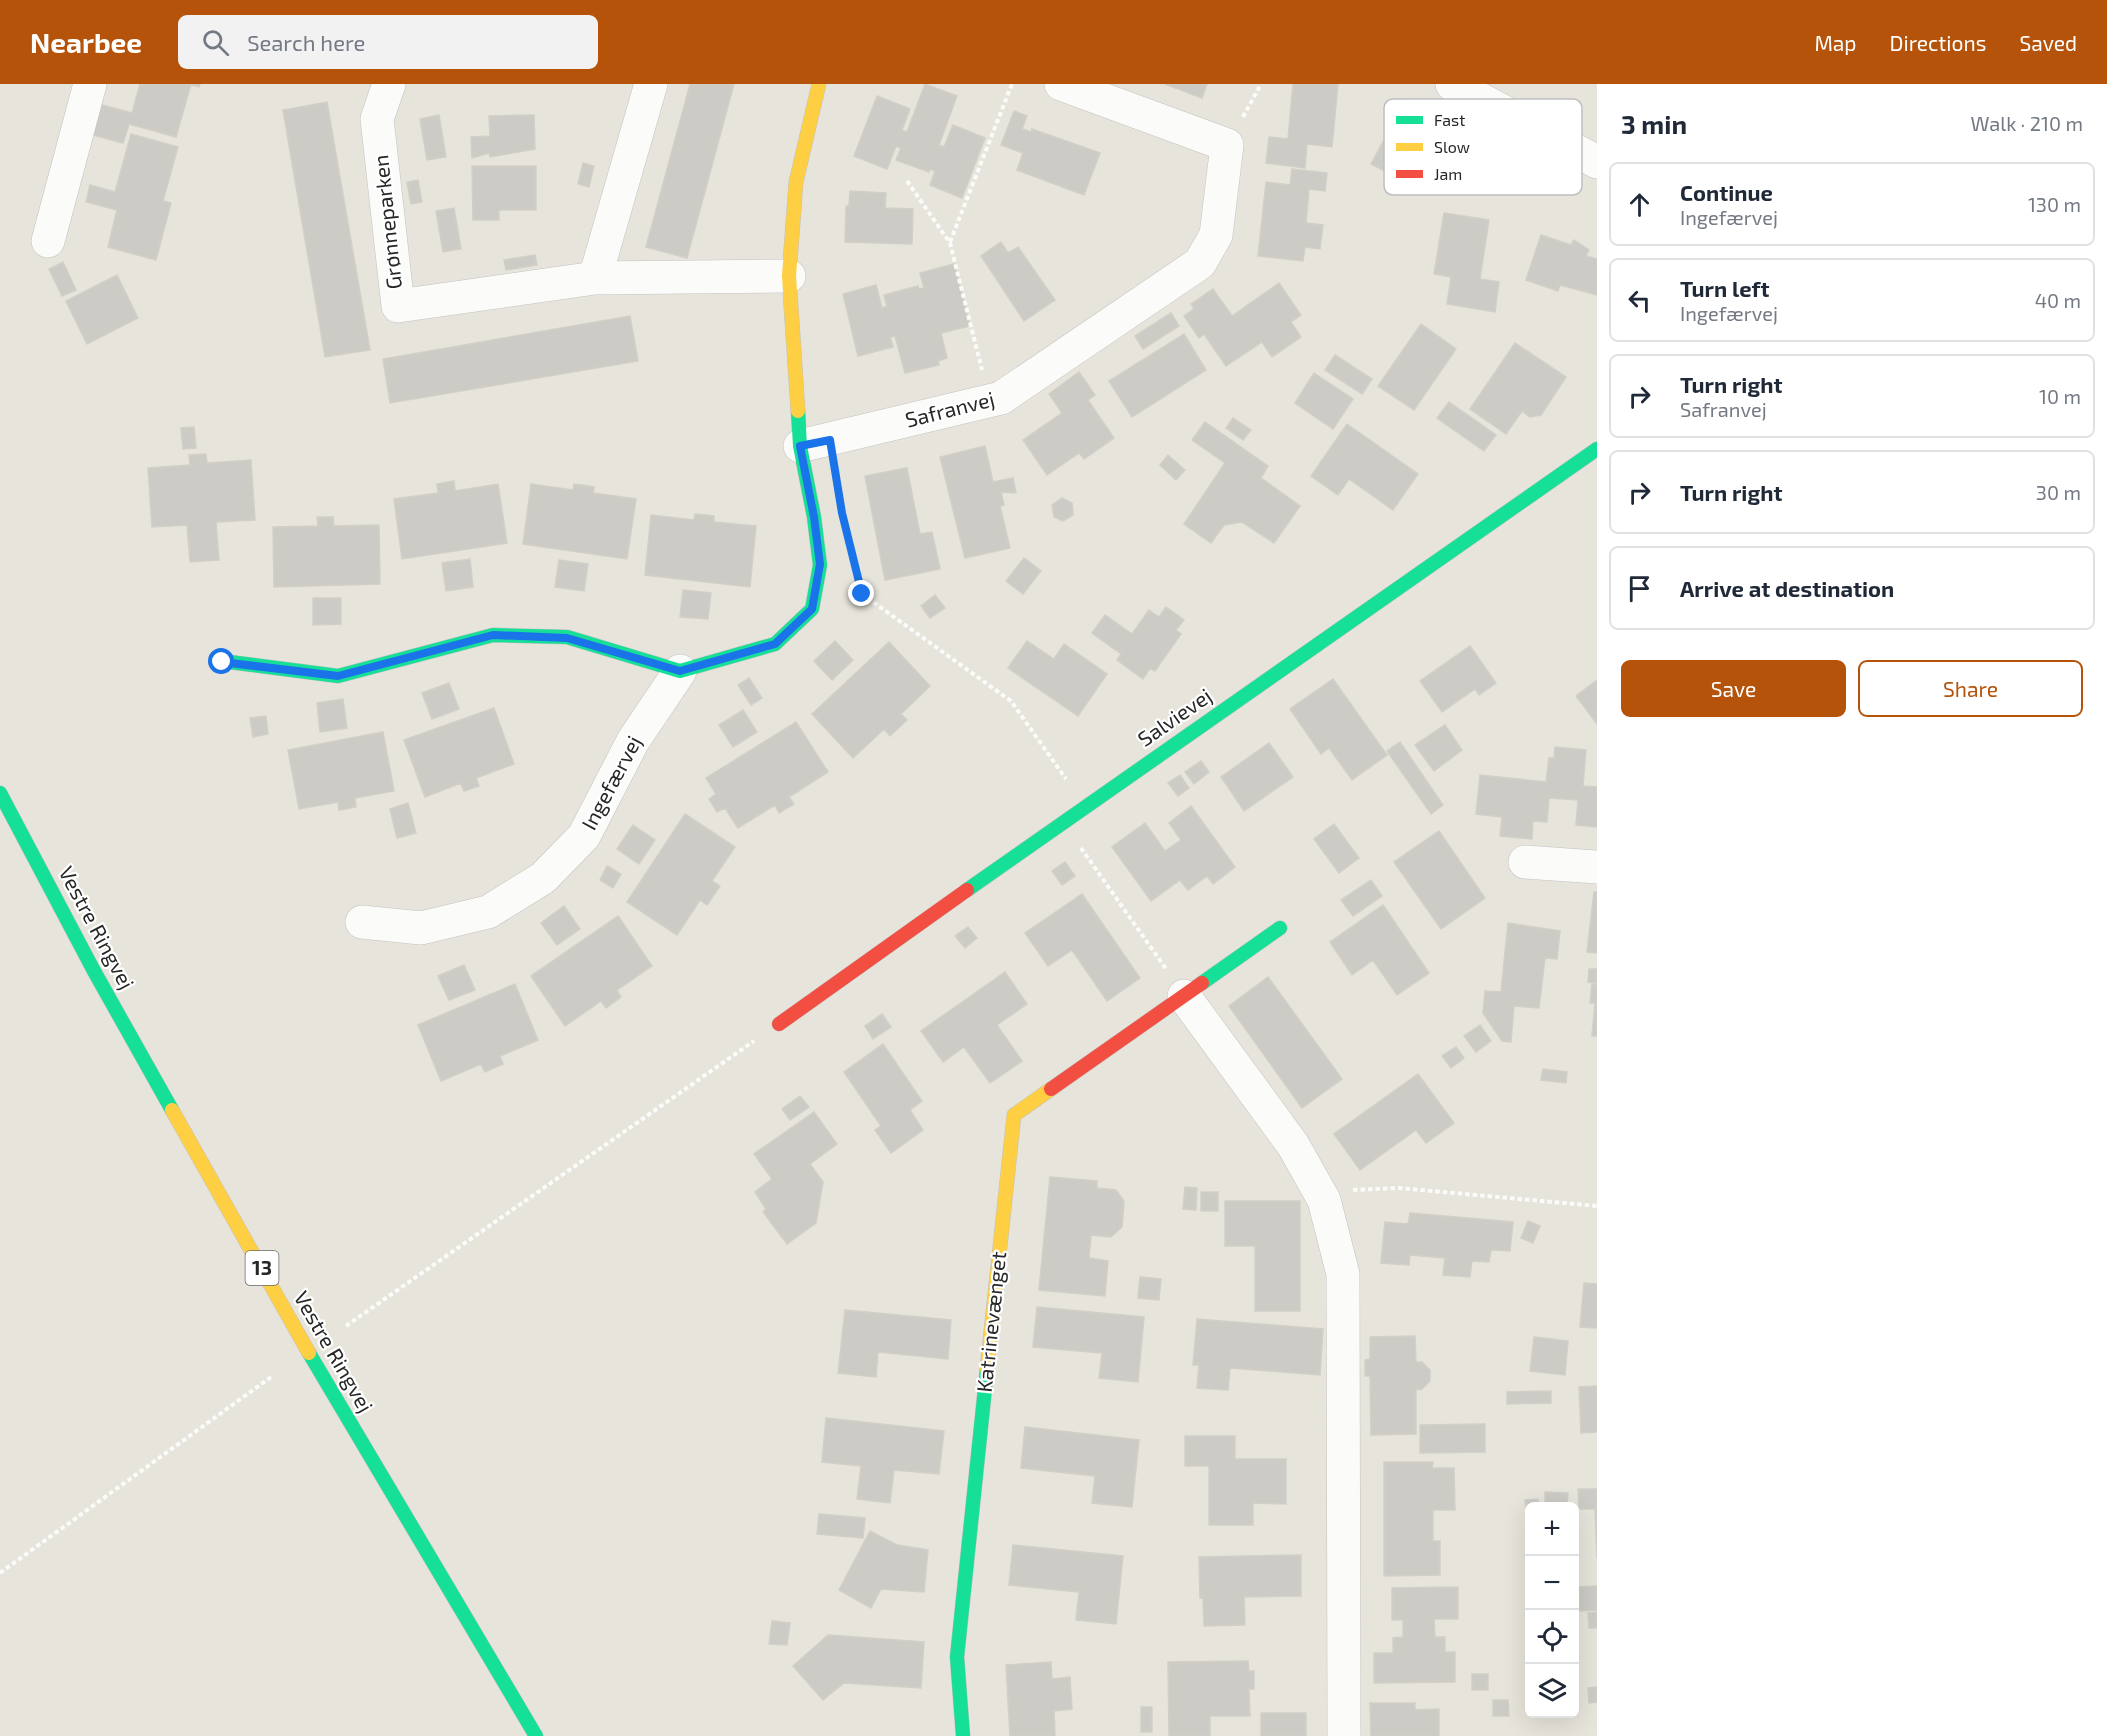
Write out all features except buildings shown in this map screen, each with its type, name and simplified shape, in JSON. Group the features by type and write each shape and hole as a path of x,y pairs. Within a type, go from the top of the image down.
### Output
{"street":[{"path":"48,241 90,84"},
{"name":"Grønneparken","path":"389,84 377,120 398,306 596,278 789,276"},
{"path":"596,278 651,84"},
{"path":"222,662 338,676 493,635 567,638 680,671 775,644 812,609 820,564 814,517 800,446 789,276 796,182 819,84"},
{"path":"1061,84 1227,145"},
{"path":"1452,84 1480,99"},
{"name":"Safranvej","path":"800,446 1000,398 1200,263 1216,235 1227,145"},
{"path":"1582,154 1597,162"},
{"name":"Salvievej","path":"779,1024 1085,806 1597,449"},
{"name":"Ingefærvej","path":"362,922 420,928 488,912 543,878 584,836 633,741 680,671"},
{"name":"Vestre Ringvej","path":"0,793 94,971 331,1392 536,1736"},
{"path":"1526,862 1597,867"},
{"name":"Katrinevænget","path":"963,1736 957,1657 1014,1115 1280,928"},
{"path":"1184,996 1293,1145 1324,1200 1343,1274 1344,1736"}],"path":[{"path":"950,243 1012,84"},
{"path":"1227,145 1261,84"},
{"path":"907,181 950,243 989,401"},
{"path":"853,559 862,594 1011,701 1085,806"},
{"path":"1063,823 1184,996"},
{"path":"346,1326 779,1024"},
{"path":"1324,1200 1357,1189 1399,1188 1597,1206"},
{"path":"0,1573 271,1377"}],"traffic: fast":[{"path":"222,661 338,676 493,635 567,637 680,671 775,644 812,609 820,565 814,517 800,446 798,411"},
{"path":"967,890 1597,449"},
{"path":"0,793 94,971 172,1110"},
{"path":"1202,983 1280,928"},
{"path":"309,1353 536,1736"},
{"path":"963,1736 957,1657 987,1369"}],"traffic: slow":[{"path":"798,411 789,276 796,182 819,84"},
{"path":"987,1369 1014,1115 1051,1089"},
{"path":"172,1110 309,1353"}],"traffic: jam":[{"path":"779,1024 967,890"},
{"path":"1051,1089 1202,983"}],"route":[{"path":"222,662 338,676 493,635 567,638 680,671 775,644 812,609 820,564 814,517 800,446 830,440 842,513 862,594"}]}
